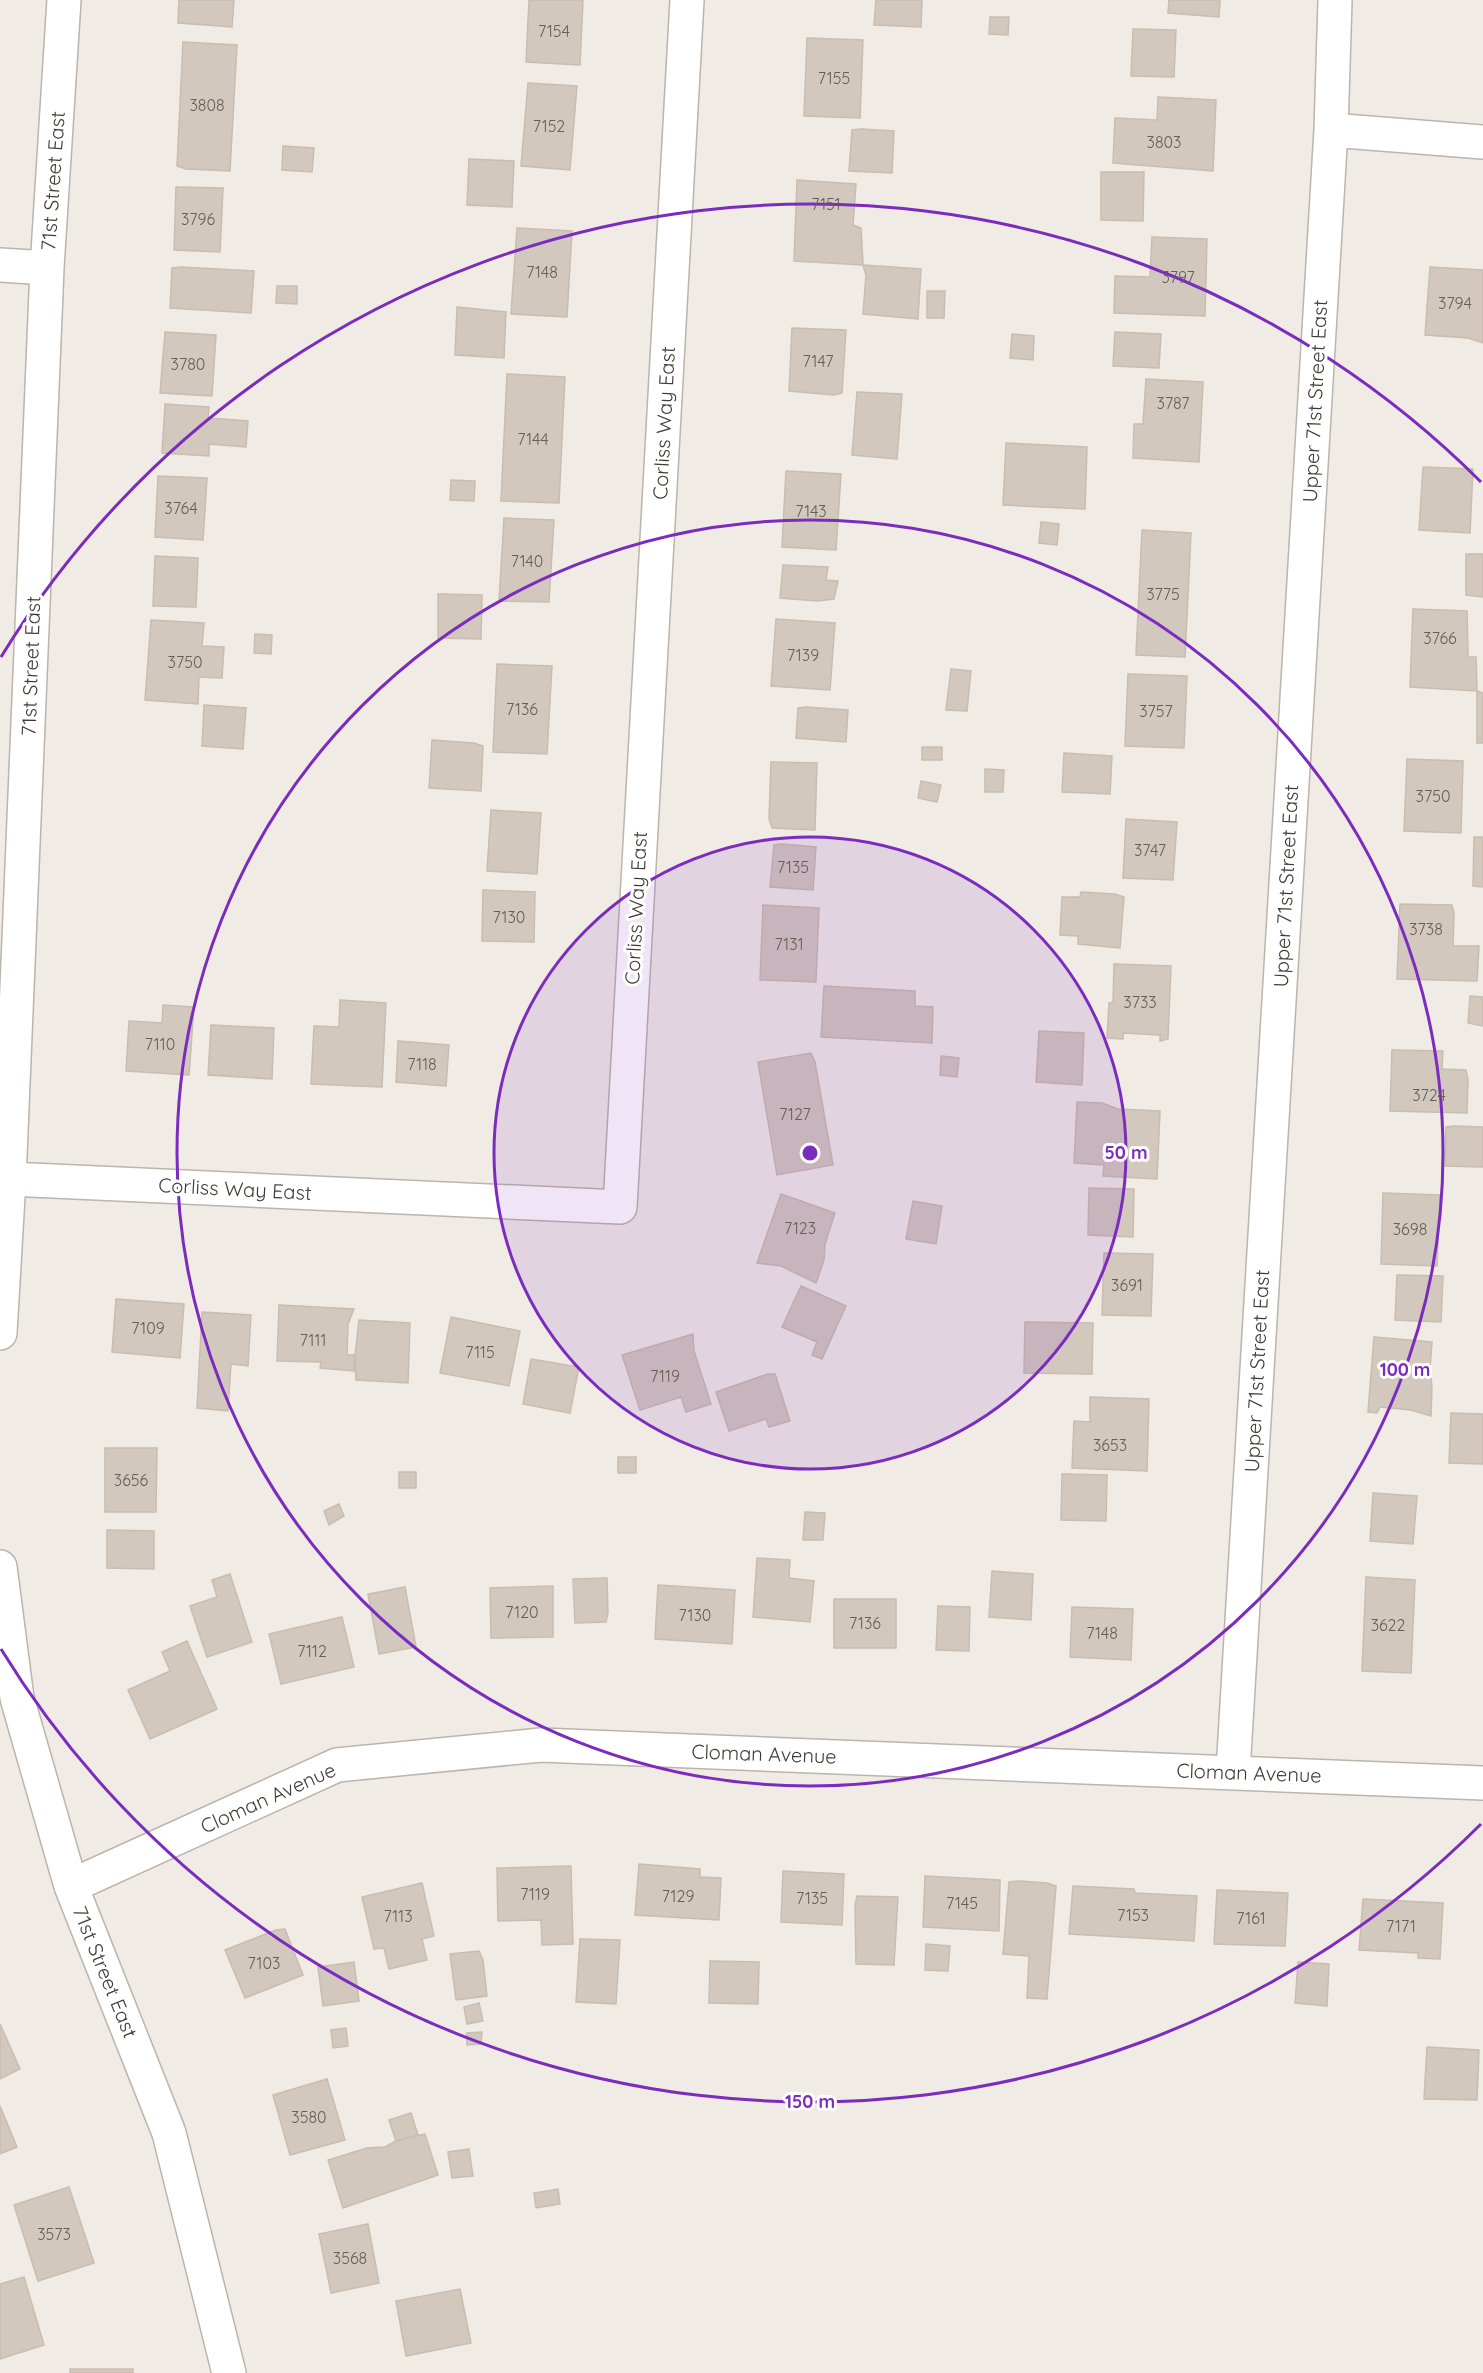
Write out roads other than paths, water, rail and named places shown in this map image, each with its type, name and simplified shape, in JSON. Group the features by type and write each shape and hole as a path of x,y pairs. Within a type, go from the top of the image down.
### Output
{"street":[{"name":"71st Street East","path":"0,1333 9,1179 47,268 64,0"},
{"name":"Corliss Way East","path":"9,1179 620,1207 687,0"},
{"name":"Upper 71st Street East","path":"1233,1772 1331,129 1335,0"},
{"path":"1331,129 1483,142"},
{"path":"0,265 47,268"},
{"name":"71st Street East","path":"0,1567 17,1698 71,1886 169,2133 229,2373"},
{"name":"Cloman Avenue","path":"71,1886 337,1765 541,1746 1233,1772 1483,1784"}]}
